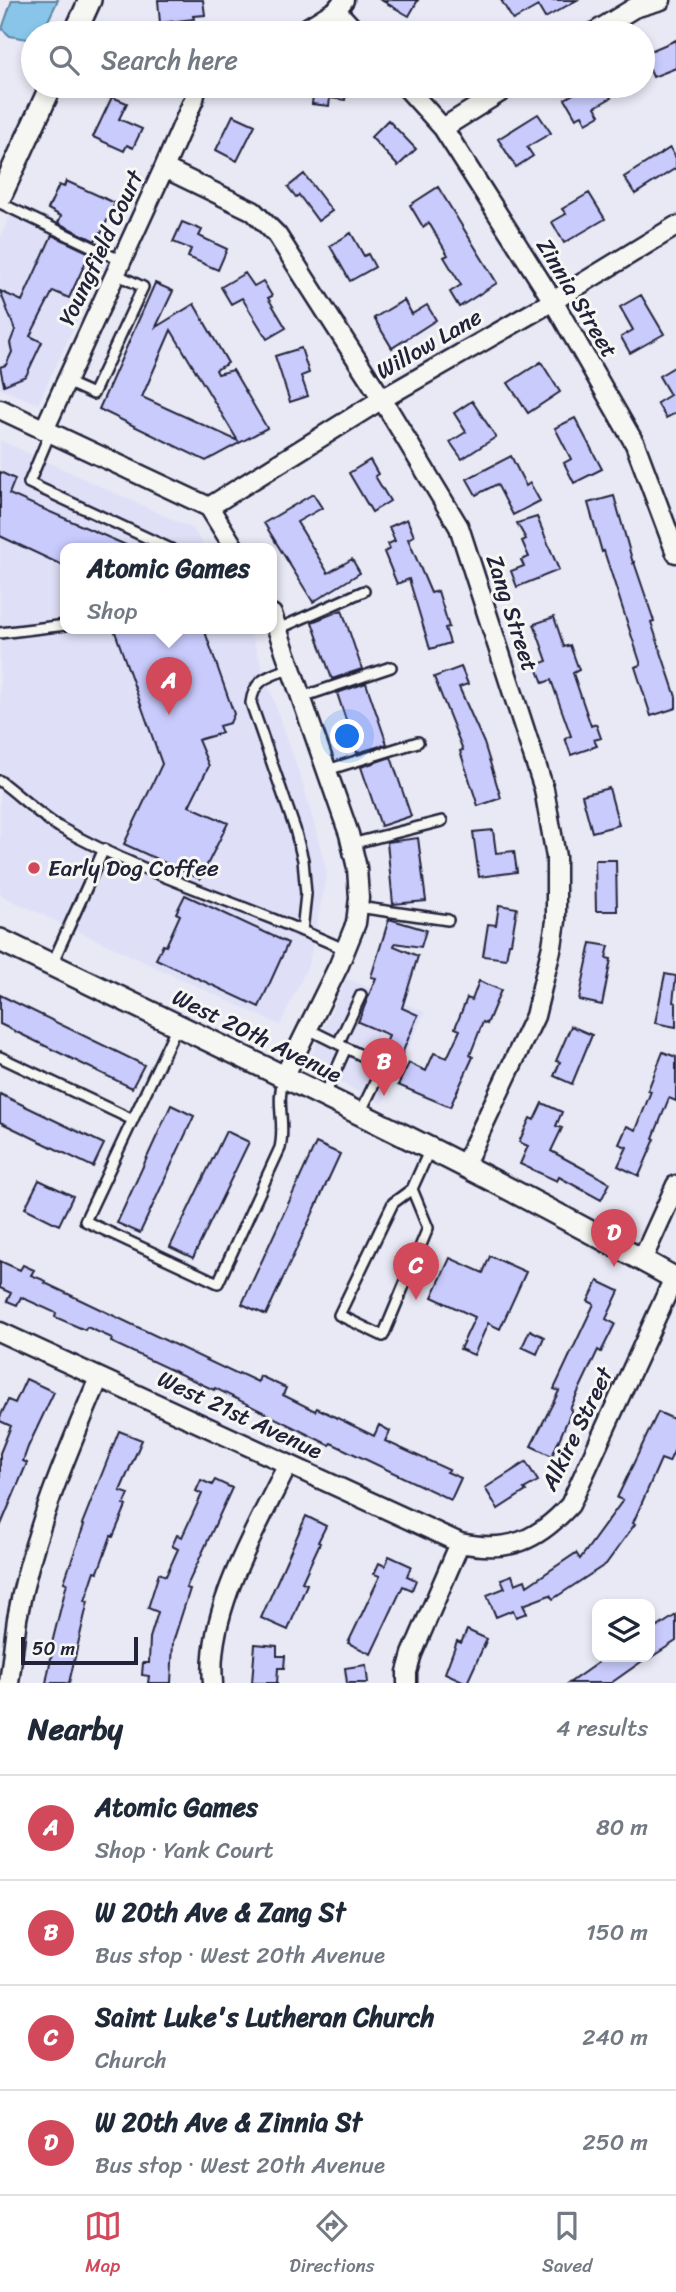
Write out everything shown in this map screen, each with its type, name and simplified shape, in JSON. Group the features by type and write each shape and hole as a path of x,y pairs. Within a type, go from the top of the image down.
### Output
{"street":[{"path":"80,21 90,0"},
{"path":"613,21 634,8 661,0"},
{"path":"317,21 340,5 350,21"},
{"path":"0,198 46,98"},
{"name":"Youngfield Court","path":"47,431 66,382 194,98"},
{"name":"Zinnia Street","path":"416,98 443,128 553,301 635,444 676,553"},
{"path":"443,128 491,98"},
{"name":"Zang Street","path":"164,168 253,211 277,235 382,399 459,527 544,789 556,857 555,921 544,987 515,1062 464,1166"},
{"name":"Willow Lane","path":"209,508 382,399 553,301 676,226"},
{"path":"0,409 209,508 231,543"},
{"path":"277,627 351,844 357,868 358,907 356,923 346,950 284,1077"},
{"name":"West 20th Avenue","path":"0,940 464,1166 574,1222 675,1279"},
{"path":"642,1261 676,1185"},
{"name":"Alkire Street","path":"460,1543 495,1547 514,1545 546,1530 569,1505 675,1279"},
{"name":"West 21st Avenue","path":"0,1332 460,1543"},
{"path":"9,1683 18,1617 35,1548 52,1493 99,1378"},
{"path":"214,1683 215,1643 228,1596 239,1566 288,1464"},
{"path":"407,1683 412,1654 460,1543"}],"lane":[{"path":"0,203 119,267 144,287 93,394 66,382"},
{"path":"47,431 29,483 158,543"},
{"path":"277,620 364,591"},
{"path":"0,633 60,626"},
{"path":"302,697 391,667"},
{"path":"291,668 262,680 254,687 251,703 303,860 306,894 302,931"},
{"path":"327,771 418,742"},
{"path":"0,781 57,826 104,849 346,950"},
{"path":"351,844 442,821"},
{"path":"51,965 104,849"},
{"path":"358,907 448,920"},
{"path":"324,1097 360,995"},
{"path":"177,1026 85,1221 218,1283 280,1148 283,1135 279,1097 284,1077"},
{"path":"308,1029 383,1066 359,1114"},
{"path":"0,1057 133,1120"},
{"path":"412,1189 429,1228 383,1336 339,1315 393,1203 412,1189 430,1149"}],"shaded area":[{"path":"15,204 111,248 38,404 0,389 0,238"},
{"path":"0,440 193,529 202,543 60,543 60,634 251,634 305,790 327,873 309,963 280,1025 0,895"},
{"path":"346,978 425,1012 382,1104 307,1065"}],"water":[{"path":"12,0 58,0 48,21 21,21 21,38 10,36 2,29"}],"building":[{"path":"158,0 203,0 205,15 193,16 194,19 160,21"},
{"path":"381,0 418,0 409,16"},
{"path":"501,0 577,0 545,18 538,6 513,20"},
{"path":"676,40 676,68 655,76 655,49"},
{"path":"112,98 127,103 119,119 142,129 133,148 127,145 124,151 93,137"},
{"path":"313,98 330,98 329,106 312,104"},
{"path":"611,98 595,107 600,115 586,123 582,115 576,118 565,99"},
{"path":"538,114 551,133 527,147 533,156 516,167 498,139"},
{"path":"233,115 255,125 237,161 216,150"},
{"path":"388,120 416,149 398,166 371,137"},
{"path":"670,148 676,158 676,168 635,194 624,177"},
{"path":"304,174 332,211 318,221 299,195 296,197 288,187"},
{"path":"66,181 115,203 95,241 58,223 61,216 48,209 59,185 64,187"},
{"path":"438,187 497,283 459,307 450,292 461,285 444,257 448,255 429,223 423,227 410,205"},
{"path":"589,193 605,219 564,243 552,222 566,214 562,209"},
{"path":"182,222 202,230 199,236 227,249 218,270 188,257 191,249 173,242"},
{"path":"351,233 364,256 368,254 375,267 350,281 330,246"},
{"path":"52,235 90,253 69,298 53,291 30,336 42,342 26,376 4,385 0,367 6,365 12,352 10,343 15,330 0,291 22,301"},
{"path":"245,273 254,286 263,281 272,296 268,298 286,328 267,339 242,298 231,304 221,287"},
{"path":"155,283 173,291 156,327 194,304 228,363 216,370 218,374 233,370 267,428 206,461 99,409","holes":["171,330 238,441 142,397"]},
{"path":"641,295 664,334 630,353 621,337 633,330 620,307"},
{"path":"404,300 412,314 427,305 436,320 392,348 374,318"},
{"path":"301,348 309,373 301,376 308,396 290,402 275,356"},
{"path":"541,362 560,392 528,413 508,383"},
{"path":"676,366 676,413 666,418 657,403 670,395 659,376"},
{"path":"472,401 496,437 462,459 450,442 466,432 454,413"},
{"path":"575,418 602,469 574,483 564,463 571,459 555,428"},
{"path":"511,456 526,486 530,483 540,501 513,515 497,484 476,495 467,479"},
{"path":"370,460 378,474 375,476 390,501 372,512 349,473"},
{"path":"0,472 15,479 9,494 121,543 60,543 60,564 0,536"},
{"path":"313,494 322,508 297,522 328,573 352,559 360,573 313,602 264,523"},
{"path":"614,496 676,697 676,708 651,716 635,667 641,665 588,503"},
{"path":"537,517 559,570 517,587 511,571 524,566 521,560 529,557 522,541 526,539 517,523"},
{"path":"407,519 414,536 408,539 431,593 438,591 449,627 445,628 450,643 430,649 409,579 397,584 384,552 390,549 388,544 395,541 389,527"},
{"path":"342,610 362,669 332,679 312,622"},
{"path":"554,617 564,647 570,645 579,670 573,673 591,726 596,724 601,738 594,740 597,746 571,755 565,738 571,736 551,680 543,683 536,665 547,661 534,624"},
{"path":"116,634 206,634 234,714 230,723 219,726 222,733 198,740 209,766 189,806 228,823 200,879 124,844 162,764"},
{"path":"461,667 468,684 459,687 484,743 501,798 478,806 460,751 463,750 434,677"},
{"path":"366,683 387,744 357,753 337,693"},
{"path":"391,757 411,816 381,826 361,767"},
{"path":"609,788 619,825 592,832 582,795"},
{"path":"493,830 496,853 514,851 517,872 479,877 473,832"},
{"path":"418,838 426,901 393,904 387,842"},
{"path":"595,860 616,860 617,911 596,911"},
{"path":"185,895 288,943 259,1007 156,959 163,945 166,946 180,915 176,913"},
{"path":"499,905 517,908 506,959 483,956 488,924 496,925"},
{"path":"389,919 426,930 421,947 395,943 394,946 418,956 402,1008 418,1015 399,1061 382,1055 389,1035 358,1022 376,978 371,977"},
{"path":"591,943 609,946 606,958 611,959 602,1005 579,1000"},
{"path":"665,974 676,976 673,1002 676,1003 676,1027 655,1023"},
{"path":"479,981 501,990 487,1024 483,1022 470,1055 473,1057 450,1107 398,1085 409,1063 426,1071 434,1053 447,1058 460,1030 455,1028 467,998 472,1000"},
{"path":"0,995 144,1065 132,1088 0,1024"},
{"path":"571,1026 592,1035 572,1084 554,1076 560,1062 556,1061"},
{"path":"663,1052 676,1057 676,1101 669,1098 639,1176 618,1166 627,1147 619,1144 627,1126 636,1130"},
{"path":"0,1094 104,1144 93,1167 0,1122"},
{"path":"542,1103 562,1112 556,1126 562,1128 551,1151 610,1183 601,1200 559,1177 557,1181 520,1164 528,1146 519,1142 530,1118 534,1120"},
{"path":"171,1105 194,1116 140,1233 117,1223"},
{"path":"226,1131 249,1142 193,1258 170,1247"},
{"path":"316,1143 340,1154 266,1315 242,1304"},
{"path":"39,1180 73,1196 59,1225 25,1208"},
{"path":"490,1256 526,1272 500,1329 488,1323 474,1355 460,1349 475,1317 432,1297 450,1258 483,1273"},
{"path":"0,1261 20,1270 23,1265 34,1270 31,1275 46,1281 45,1283 238,1375 239,1373 258,1382 260,1376 286,1388 283,1395 315,1411 317,1408 374,1436 379,1425 390,1431 385,1441 461,1478 451,1500 331,1443 329,1445 215,1388 214,1390 111,1342 112,1338 55,1317 56,1313 21,1297 17,1305 7,1301 11,1293 0,1288"},
{"path":"598,1281 619,1291 606,1319 615,1324 601,1352 598,1350 570,1409 572,1410 552,1456 531,1446 559,1391 554,1389 594,1304 588,1301"},
{"path":"530,1330 544,1337 537,1354 522,1347"},
{"path":"26,1379 54,1392 28,1447 23,1461 27,1463 0,1527 0,1453 11,1426 0,1421 0,1417 8,1400 15,1403"},
{"path":"658,1412 676,1420 676,1447 669,1462 661,1459 633,1523 635,1524 606,1564 553,1599 550,1595 523,1605 527,1613 516,1617 513,1610 496,1617 487,1595 505,1588 501,1579 512,1575 515,1584 525,1580 527,1586 576,1553 580,1559 623,1500 617,1498"},
{"path":"119,1431 142,1440 120,1491 129,1494 124,1505 126,1506 98,1572 95,1571 85,1601 88,1601 69,1683 46,1683 52,1643 67,1583 64,1582 84,1525 82,1524"},
{"path":"526,1462 538,1481 498,1509 485,1488"},
{"path":"201,1480 212,1485 215,1480 232,1488 186,1588 190,1589 173,1642 171,1683 148,1683 149,1676 142,1675 143,1663 149,1663 150,1638 158,1612 148,1608 159,1573 166,1576 178,1549 172,1546 177,1535 182,1537 202,1494 196,1491"},
{"path":"306,1516 326,1526 302,1582 307,1584 288,1630 261,1618"},
{"path":"389,1556 411,1566 407,1576 416,1580 412,1590 403,1586 371,1654 348,1643 380,1576 374,1574 379,1563 385,1566"},
{"path":"676,1615 676,1641 655,1655 655,1629"},
{"path":"467,1630 487,1639 467,1683 445,1673 457,1641 461,1643"},
{"path":"255,1644 277,1646 277,1656 285,1656 284,1668 278,1668 277,1683 252,1683"},
{"path":"599,1662 641,1662 611,1683 569,1683"},
{"path":"366,1665 368,1683 347,1683 345,1668"}],"place":[{"name":"Atomic Games","path":"169,715"},
{"name":"Early Dog Coffee","path":"34,868"},
{"name":"W 20th Ave & Zang St","path":"384,1096"},
{"name":"W 20th Ave & Zinnia St","path":"614,1267"},
{"name":"Saint Luke's Lutheran Church","path":"416,1300"}]}
